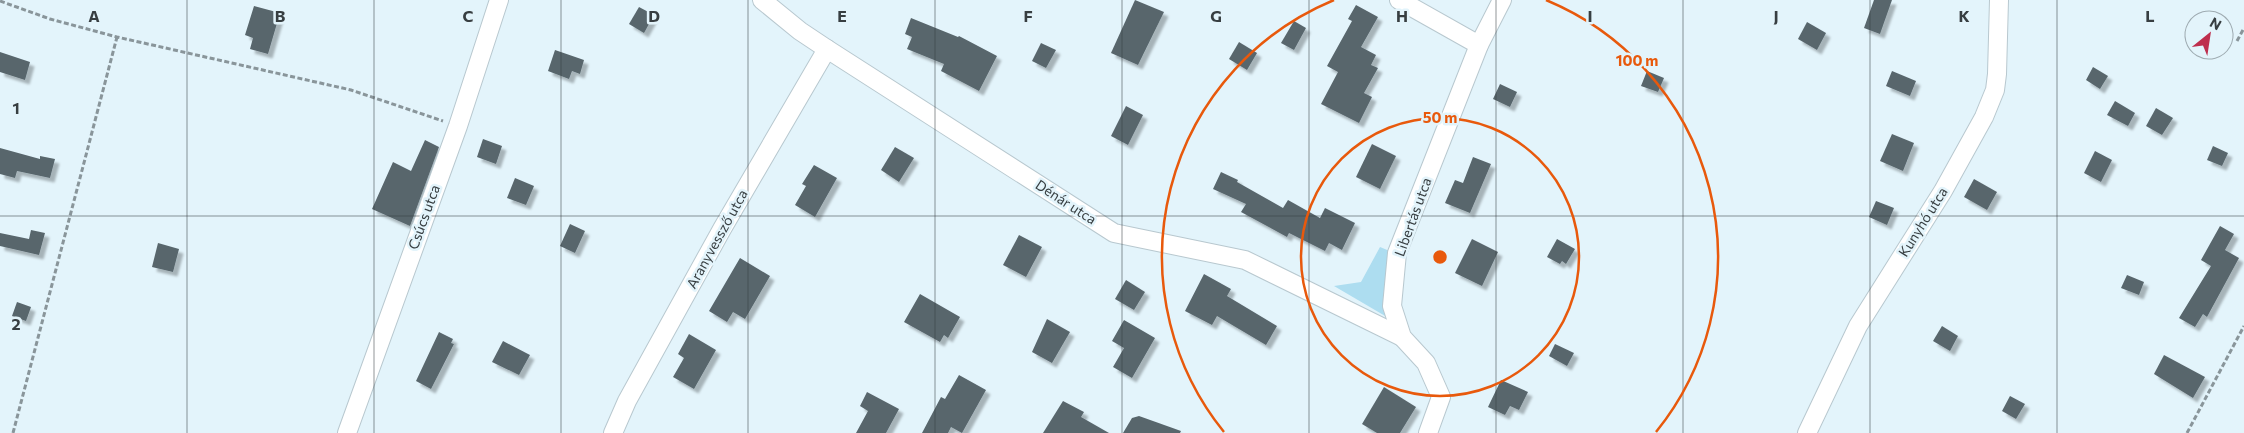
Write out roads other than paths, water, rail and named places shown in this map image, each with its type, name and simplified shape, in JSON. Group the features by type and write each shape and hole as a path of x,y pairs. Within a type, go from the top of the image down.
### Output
{"street":[{"name":"Csúcs utca","path":"347,433 458,126 499,0"},
{"name":"Dénár utca","path":"762,0 800,30 827,48 1114,233 1245,260 1402,337"},
{"path":"1399,0 1479,45"},
{"name":"Libertás utca","path":"1428,433 1441,397 1426,363 1402,337 1392,306 1398,253 1479,45 1502,0"},
{"name":"Kunyhó utca","path":"1807,433 1858,326 1943,191 1984,118 1995,90 1999,0"},
{"name":"Aranyvessző utca","path":"613,433 628,401 722,229 827,48"}]}
